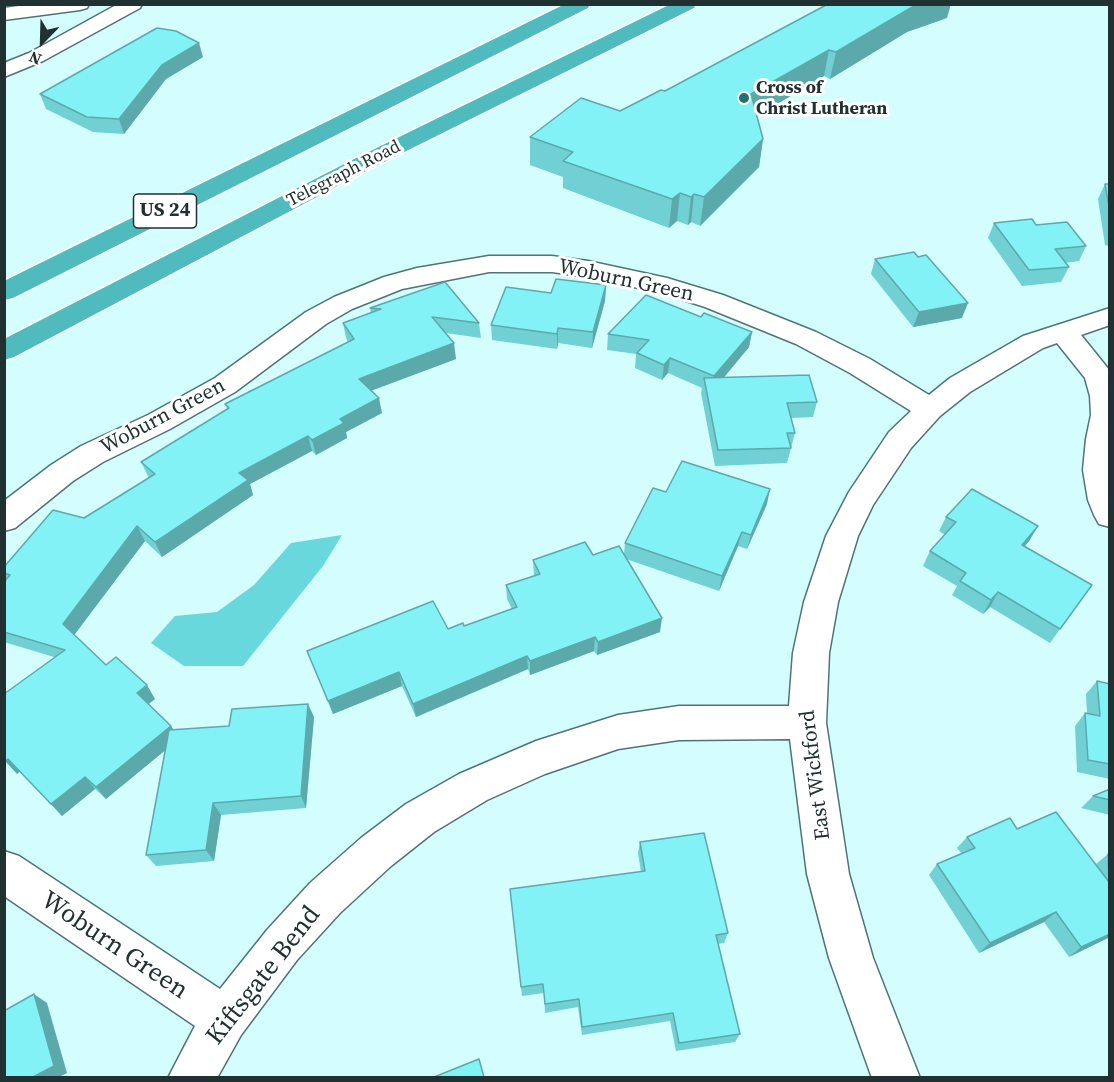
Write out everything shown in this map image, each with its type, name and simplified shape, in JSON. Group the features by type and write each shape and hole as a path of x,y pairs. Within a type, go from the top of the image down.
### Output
{"highway":[{"name":"US 24","path":"4,292 325,130 426,98 581,4"},
{"name":"Telegraph Road","path":"4,351 358,166 687,4"},
{"path":"426,98 446,111 471,111"},
{"path":"325,130 341,131 359,139 362,152 358,166"}],"street":[{"path":"4,14 80,4"},
{"path":"4,71 36,57 133,4"},
{"name":"Woburn Green","path":"4,519 62,473 92,454 159,422 225,385 316,318 343,303 417,276 489,264 552,264 588,269 667,286 714,301 806,338 860,366 930,410"},
{"name":"East Wickford","path":"896,1077 851,958 828,874 807,723 811,652 821,602 843,536 860,500 900,440 930,410 960,385 1033,342 1110,316"},
{"path":"1062,331 1099,377 1105,396 1106,415 1101,439 1099,470 1104,500 1110,515"},
{"name":"Kiftsgate Bend","path":"190,1077 225,1019 282,945 325,898 376,852 420,818 473,787 536,759 618,732 679,723 740,721 807,723"},
{"name":"Woburn Green","path":"4,871 225,1019"}],"water":[{"path":"342,535 323,566 243,666 184,666 151,643 175,616 217,612 254,585 291,543"}],"building":[{"path":"828,4 919,4 836,52 829,50 751,94 763,139 704,197 694,194 691,197 680,193 672,199 563,161 573,152 530,137 581,98 620,111 661,90 665,91"},
{"path":"157,28 176,31 199,43 162,65 119,119 87,117 40,94"},
{"path":"1105,184 1110,184 1110,212"},
{"path":"1032,219 1036,225 1067,222 1086,246 1055,249 1069,267 1029,270 994,223"},
{"path":"914,252 918,257 926,255 968,303 919,312 875,259"},
{"path":"556,279 606,285 593,332 558,328 557,334 491,325 506,287 551,293"},
{"path":"445,282 479,323 432,317 454,343 359,379 379,398 340,419 344,423 312,440 308,436 239,473 248,480 155,542 137,526 63,624 106,665 116,657 147,685 137,693 171,726 96,787 85,777 51,804 8,759 4,761 4,694 65,650 4,632 4,582 10,575 4,573 4,567 53,510 84,518 155,474 141,462 229,408 225,404 354,339 343,323 381,309 370,308"},
{"path":"646,295 701,317 704,313 752,332 714,376 670,358 664,365 637,353 649,340 608,334"},
{"path":"809,375 817,402 787,403 795,433 787,433 791,448 718,450 704,378"},
{"path":"682,461 770,489 751,535 742,532 722,576 625,543 653,488 666,492"},
{"path":"972,489 1038,526 1022,545 1092,585 1060,629 998,592 991,600 960,581 966,573 930,551 956,522 946,517"},
{"path":"585,542 593,555 619,546 662,618 598,642 595,637 530,661 527,656 413,704 399,672 328,701 307,651 433,601 448,629 463,623 464,626 517,607 506,585 540,574 533,560"},
{"path":"1097,681 1110,684 1110,764 1088,760 1085,713 1100,716"},
{"path":"308,704 301,796 213,803 206,850 146,855 169,730 229,726 232,709"},
{"path":"1110,789 1110,800 1093,796"},
{"path":"1056,812 1109,882 1108,854 1110,856 1110,934 1081,947 1056,912 990,943 937,864 975,848 967,837 1010,818 1017,829"},
{"path":"704,833 728,933 716,935 740,1034 679,1043 673,1013 582,1027 579,999 545,1004 543,984 521,987 510,889 645,871 640,842"},
{"path":"34,994 54,1066 33,1077 4,1077 4,1011"},
{"path":"479,1059 484,1077 434,1077"}],"place":[{"name":"Cross of Christ Lutheran","path":"744,98"}]}
